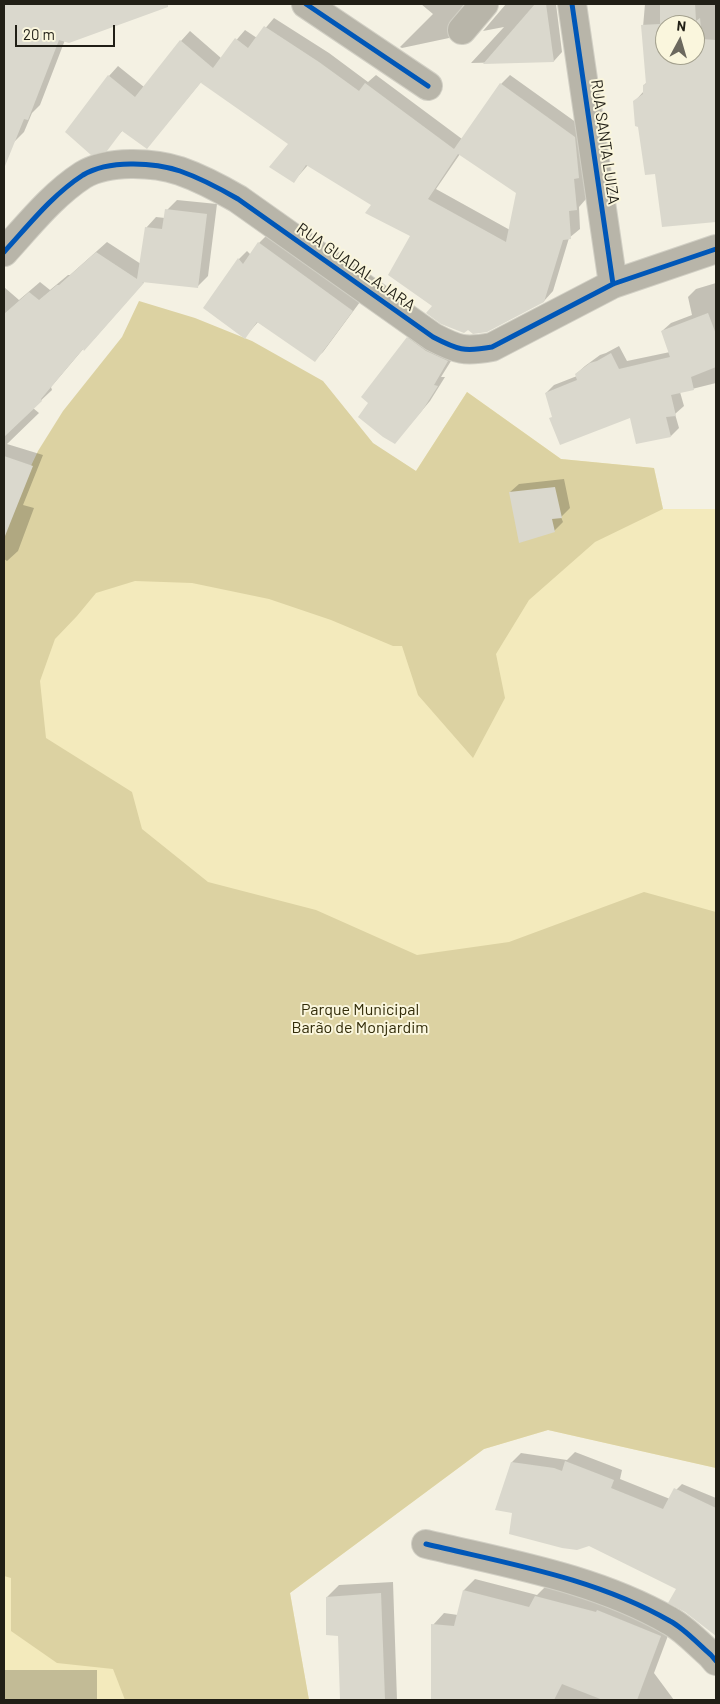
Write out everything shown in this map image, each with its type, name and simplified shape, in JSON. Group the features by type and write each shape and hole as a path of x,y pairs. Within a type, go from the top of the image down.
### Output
{"street":[{"path":"306,4 428,86"},
{"path":"462,30 484,4"},
{"name":"RUA SANTA LUIZA","path":"572,4 613,284"},
{"name":"RUA GUADALAJARA","path":"4,252 52,201 84,175 109,165 141,164 178,170 208,182 238,199 433,337 452,347 472,351 492,347 613,284 716,249"},
{"path":"426,1544 554,1574 619,1596 672,1622 712,1655 716,1661"}],"green space":[{"name":"Parque Municipal Barão de Monjardim","path":"139,301 195,318 252,341 323,381 373,443 416,471 467,392 561,459 654,468 663,509 595,542 529,600 496,654 505,698 473,758 418,695 402,646 393,646 331,620 269,599 192,583 135,581 96,593 55,639 40,681 46,738 132,792 142,829 208,882 316,910 417,955 509,942 644,892 716,912 716,1468 548,1430 484,1449 290,1593 309,1700 125,1700 113,1669 57,1663 11,1631 11,1578 4,1576 4,523 38,451 63,411 122,337"},
{"name":"Parque Municipal Barão de Monjardim","path":"155,308 416,471 467,392 561,459 654,468 663,509 716,509 716,1468 548,1430 484,1449 290,1593 309,1700 4,1700 4,608"}],"building":[{"path":"4,4 168,4 168,7 69,43 59,40 28,120 24,119 5,166"},
{"path":"535,4 546,4 554,62 483,64"},
{"path":"660,4 695,4 696,15 660,15"},
{"path":"655,24 655,65 705,65 705,39 715,40 716,222 662,227 655,174 645,175 638,127 635,126 633,101 643,94 643,85 646,84 641,25"},
{"path":"264,26 359,91 365,83 454,149 500,83 575,137 579,178 574,179 577,210 569,211 571,239 563,240 544,302 487,332 473,334 468,330 464,333 441,324 426,313 432,306 388,275 410,236 365,213 371,205 306,165 294,183 269,167 288,144 201,83 203,80 147,149 122,131 107,151 91,155 65,132 108,75 135,97 180,40 213,68 235,38 248,48","holes":["458,154 516,193 506,242 428,199"]},
{"path":"165,209 207,214 198,288 142,282 144,283 84,351 83,349 41,399 42,401 4,437 4,314 29,292 39,300 96,252 137,279 145,227 162,229"},
{"path":"258,242 353,311 315,362 257,322 245,339 203,308 238,258 243,264"},
{"path":"708,313 716,334 716,367 691,377 694,390 671,395 676,416 666,417 671,437 636,444 630,418 560,445 549,418 552,417 545,393 577,380 575,374 590,363 611,353 619,369 670,357 661,331"},
{"path":"407,337 426,351 448,361 434,385 438,386 422,411 395,444 358,417 368,403 361,397"},
{"path":"4,456 33,466 5,536 4,536"},
{"path":"555,487 562,518 552,519 555,532 519,543 509,492"},
{"path":"565,1461 614,1480 611,1488 663,1509 674,1488 716,1508 716,1636 685,1612 668,1603 676,1589 589,1546 577,1550 562,1548 509,1534 512,1513 495,1510 511,1462 554,1468 562,1471"},
{"path":"463,1590 529,1607 535,1596 596,1612 597,1610 661,1636 637,1700 603,1700 562,1684 554,1700 431,1700 431,1624 454,1626"},
{"path":"381,1593 385,1700 340,1700 338,1636 326,1635 326,1597"}],"cycle path":[{"path":"306,4 428,86"},
{"path":"572,4 613,284"},
{"path":"4,252 51,201 83,175 93,170 118,165 144,164 169,168 202,180 238,199 433,337 461,349 474,349 492,347 613,284 716,249"},
{"path":"426,1544 551,1574 612,1594 676,1624 716,1661"}]}
